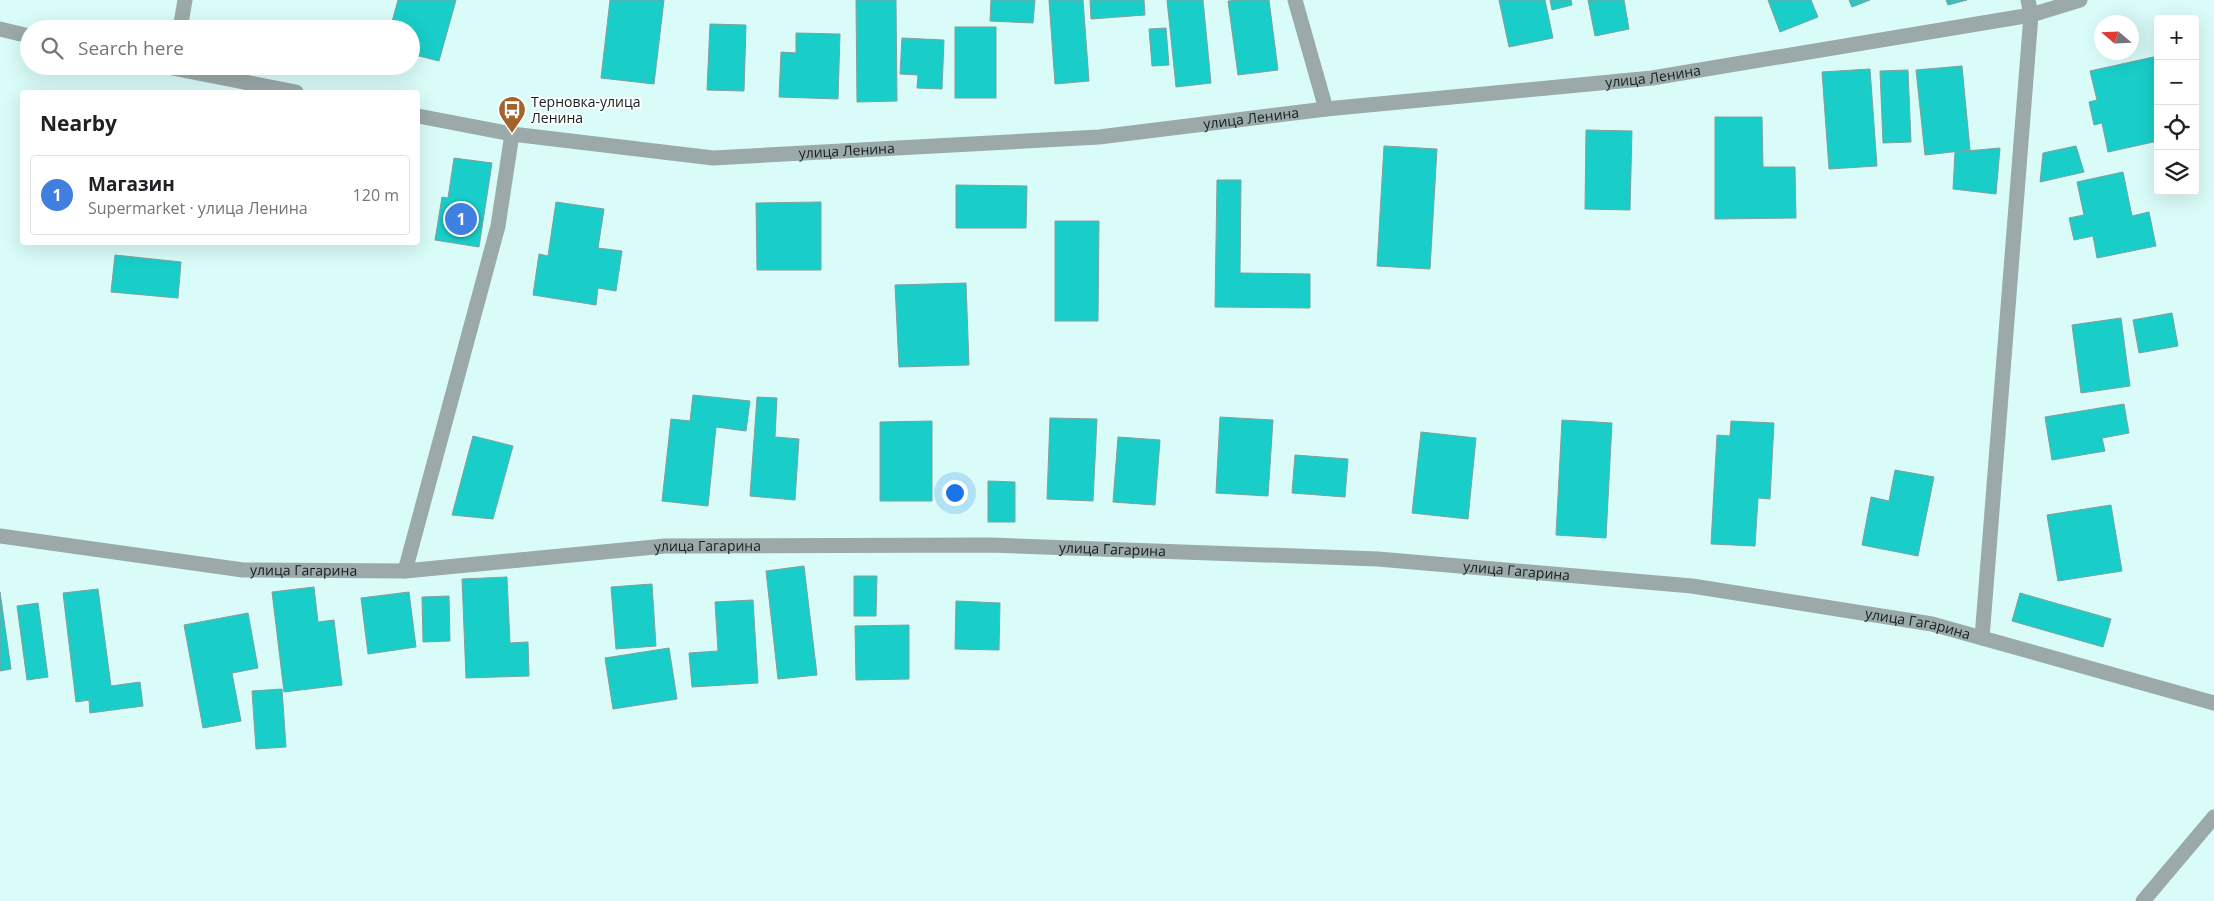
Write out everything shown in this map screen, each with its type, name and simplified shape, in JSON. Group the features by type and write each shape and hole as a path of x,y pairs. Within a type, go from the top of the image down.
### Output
{"street":[{"path":"182,20 185,0"},
{"path":"1295,0 1326,109"},
{"name":"улица Ленина","path":"420,116 512,134 713,158 1099,137 1326,109 1652,78 2029,7 2080,0"},
{"path":"1982,638 2029,7"},
{"path":"0,29 20,34"},
{"path":"210,75 286,90"},
{"path":"406,571 498,226 512,134"},
{"name":"улица Гагарина","path":"0,536 243,570 406,571 675,546 991,545 1378,560 1692,586 1932,624 2214,703"},
{"path":"2143,901 2214,817"}],"building":[{"path":"398,0 456,0 439,61 420,56 420,20 392,20"},
{"path":"610,0 664,0 654,84 601,78"},
{"path":"856,0 896,0 897,101 857,102"},
{"path":"991,0 1035,0 1033,23 990,21"},
{"path":"1049,0 1083,0 1089,81 1055,84"},
{"path":"1090,0 1144,0 1145,15 1091,19"},
{"path":"1167,0 1203,0 1211,83 1176,87"},
{"path":"1269,0 1278,70 1238,75 1228,1"},
{"path":"1499,0 1545,0 1553,38 1509,47"},
{"path":"1550,0 1571,0 1572,5 1552,10"},
{"path":"1588,0 1624,0 1629,29 1595,36"},
{"path":"1768,0 1811,0 1818,17 1780,32"},
{"path":"1849,0 1870,0 1852,7"},
{"path":"1946,0 1967,0 1948,5"},
{"path":"710,24 746,25 744,91 707,90"},
{"path":"955,27 996,27 996,98 955,98"},
{"path":"1166,28 1169,65 1152,66 1149,29"},
{"path":"796,33 840,34 838,99 779,97 781,52 796,53"},
{"path":"902,38 944,40 942,89 917,88 918,75 900,74"},
{"path":"2154,57 2154,142 2108,152 2102,123 2094,125 2089,102 2097,100 2090,71"},
{"path":"1962,66 1970,150 1925,155 1916,70"},
{"path":"1870,69 1877,166 1829,169 1822,72"},
{"path":"1908,70 1911,142 1883,143 1880,71"},
{"path":"1715,117 1762,117 1763,167 1795,167 1796,218 1715,219"},
{"path":"1586,130 1632,131 1630,210 1585,209"},
{"path":"1384,146 1437,149 1430,269 1377,266"},
{"path":"2076,146 2084,172 2040,182 2043,153"},
{"path":"2000,148 1996,194 1953,189 1955,152"},
{"path":"454,158 492,163 479,247 435,240 442,197 448,198"},
{"path":"2123,172 2132,216 2149,212 2156,246 2097,258 2093,236 2074,240 2069,218 2084,215 2077,182"},
{"path":"1217,180 1241,180 1240,273 1310,274 1310,308 1215,307"},
{"path":"956,185 1027,186 1026,228 956,228"},
{"path":"556,202 604,209 598,248 622,251 616,291 598,288 596,305 533,295 539,254 548,256"},
{"path":"821,202 821,270 757,270 756,203"},
{"path":"1055,221 1099,221 1098,321 1055,321"},
{"path":"115,255 181,262 178,298 111,292"},
{"path":"966,283 969,365 899,367 895,285"},
{"path":"2172,313 2178,346 2139,353 2133,320"},
{"path":"2121,318 2130,386 2081,393 2072,325"},
{"path":"693,395 750,401 746,431 716,427 708,506 662,501 671,419 690,421"},
{"path":"757,397 777,398 775,437 799,439 795,500 750,496"},
{"path":"2124,404 2129,433 2102,438 2105,451 2052,460 2045,417"},
{"path":"1220,417 1273,420 1268,496 1216,493"},
{"path":"1050,418 1097,419 1093,501 1047,499"},
{"path":"1562,420 1612,423 1606,538 1556,535"},
{"path":"932,421 932,501 880,501 880,422"},
{"path":"1731,421 1774,423 1770,499 1758,498 1755,546 1711,544 1717,435 1730,436"},
{"path":"1421,432 1476,438 1468,519 1412,513"},
{"path":"473,436 513,446 493,519 452,515"},
{"path":"1118,437 1160,440 1155,505 1113,502"},
{"path":"1295,455 1348,459 1345,497 1292,493"},
{"path":"1895,470 1934,477 1918,556 1862,545 1871,497 1889,501"},
{"path":"988,481 1015,482 1015,522 988,522"},
{"path":"2111,505 2122,571 2058,581 2047,515"},
{"path":"804,566 817,675 778,679 766,571"},
{"path":"854,576 877,576 876,616 854,616"},
{"path":"507,577 510,643 528,642 529,676 466,678 462,579"},
{"path":"652,584 656,646 616,649 611,587"},
{"path":"314,587 318,622 334,620 342,685 284,692 272,592"},
{"path":"98,589 111,686 140,682 143,706 90,713 89,700 76,702 63,593"},
{"path":"0,592 11,669 0,671"},
{"path":"409,592 416,647 368,654 361,598"},
{"path":"2020,593 2111,619 2103,647 2012,621"},
{"path":"449,596 450,641 423,642 422,597"},
{"path":"753,600 758,683 692,687 689,653 718,651 715,602"},
{"path":"956,601 1000,603 999,650 955,649"},
{"path":"38,603 48,677 27,680 17,606"},
{"path":"248,613 258,668 232,673 241,721 203,728 184,625"},
{"path":"909,625 909,679 856,680 855,626"},
{"path":"669,648 677,699 613,709 605,658"},
{"path":"282,689 286,747 256,749 252,691"}],"place":[{"name":"Терновка-улица Ленина","path":"512,134"},
{"name":"Магазин","path":"461,219"}]}
